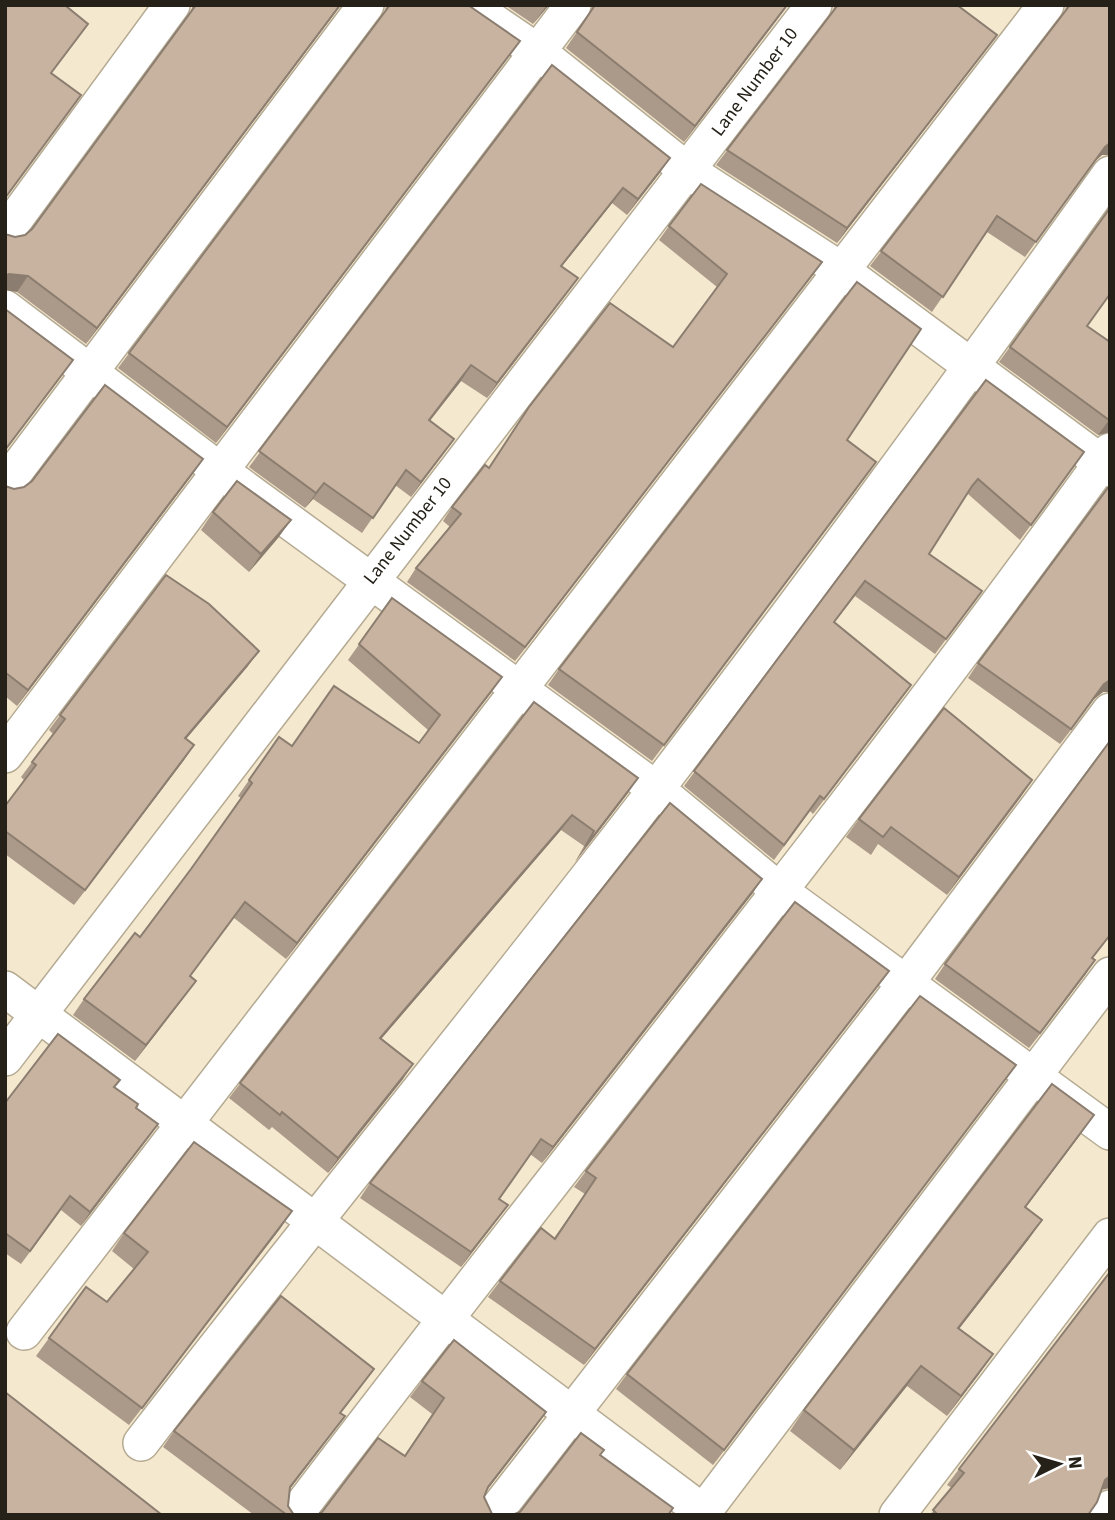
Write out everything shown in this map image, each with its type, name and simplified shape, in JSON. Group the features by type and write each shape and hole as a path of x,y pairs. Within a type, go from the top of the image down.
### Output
{"street":[{"path":"5,233 172,5"},
{"path":"5,485 366,5"},
{"path":"295,1515 445,1318 781,892 1107,461 971,368 841,271 688,171 538,52 470,5"},
{"path":"5,755 573,5"},
{"name":"Lane Number 10","path":"5,1058 814,5"},
{"path":"24,1332 1046,5"},
{"path":"141,1443 656,789 971,368 1110,174"},
{"path":"5,308 219,470 656,789 781,892 1110,1132"},
{"path":"494,1515 906,983 1110,711"},
{"path":"5,989 703,1514 1110,975"},
{"path":"897,1515 1110,1236"},
{"path":"1105,1515 1110,1508"}],"building":[{"path":"5,5 66,5 88,24 51,73 81,95 5,198"},
{"path":"196,5 340,5 97,328 28,276 5,276 5,234 15,237 25,235 32,229"},
{"path":"390,5 468,5 520,41 227,427 129,353"},
{"path":"595,5 787,5 695,126 577,32"},
{"path":"838,5 957,5 997,35 847,228 727,150"},
{"path":"1070,5 1110,5 1110,143 1036,242 997,216 943,297 881,251"},
{"path":"552,65 670,158 638,199 623,188 561,266 578,278 497,383 471,365 429,420 454,439 421,482 406,470 373,518 324,483 316,493 259,451"},
{"path":"701,184 822,262 525,647 416,568 461,514 452,507 485,465 489,468 529,407 610,303 673,347 727,274 669,226"},
{"path":"1110,208 1110,294 1087,326 1110,342 1109,420 1010,347"},
{"path":"857,282 921,329 847,440 876,462 664,745 559,669"},
{"path":"5,309 73,360 5,450"},
{"path":"986,380 1084,452 1031,525 978,479 972,486 929,554 982,591 946,639 865,581 834,622 911,685 824,799 820,796 784,845 694,771"},
{"path":"105,385 203,459 28,690 5,674 5,486 14,489 24,487 32,481"},
{"path":"237,481 291,520 261,554 213,512"},
{"path":"1110,485 1110,680 1104,684 1071,729 978,663"},
{"path":"166,575 209,604 259,651 185,738 194,745 85,890 5,831 5,806 36,765 32,762 65,719 60,715"},
{"path":"392,598 502,677 297,943 245,902 190,976 196,981 146,1045 84,999 135,933 140,937 191,869 252,783 249,780 279,737 292,746 334,686 419,743 440,715 359,644"},
{"path":"534,702 638,778 585,847 594,831 572,815 380,1038 413,1064 338,1158 282,1112 280,1115 240,1083"},
{"path":"944,708 1032,780 959,877 891,827 883,837 859,819"},
{"path":"1110,741 1110,935 1092,958 1095,960 1040,1033 945,964"},
{"path":"670,803 762,879 553,1147 541,1139 499,1199 508,1205 471,1252 370,1183"},
{"path":"795,902 889,971 595,1349 500,1281 541,1228 555,1239 596,1178 586,1171"},
{"path":"920,996 1016,1065 724,1450 627,1374"},
{"path":"58,1034 120,1080 114,1087 138,1104 136,1108 158,1124 90,1212 70,1196 30,1251 5,1233 5,1103"},
{"path":"1052,1084 1094,1115 1025,1207 1042,1220 958,1328 993,1354 961,1396 921,1366 854,1450 804,1410"},
{"path":"194,1142 292,1211 142,1408 49,1338 86,1287 107,1302 148,1252 124,1233"},
{"path":"1110,1272 1110,1476 1105,1480 1097,1502 1088,1515 938,1515 933,1510 964,1473 959,1469"},
{"path":"281,1296 374,1369 340,1413 345,1416 290,1487 288,1506 294,1515 287,1515 174,1431"},
{"path":"454,1340 546,1412 488,1487 484,1497 493,1515 317,1515 378,1438 405,1456 444,1398 422,1381"},
{"path":"5,1392 162,1515 5,1515"},
{"path":"581,1433 604,1450 600,1455 673,1508 668,1515 512,1515 520,1512"}]}
